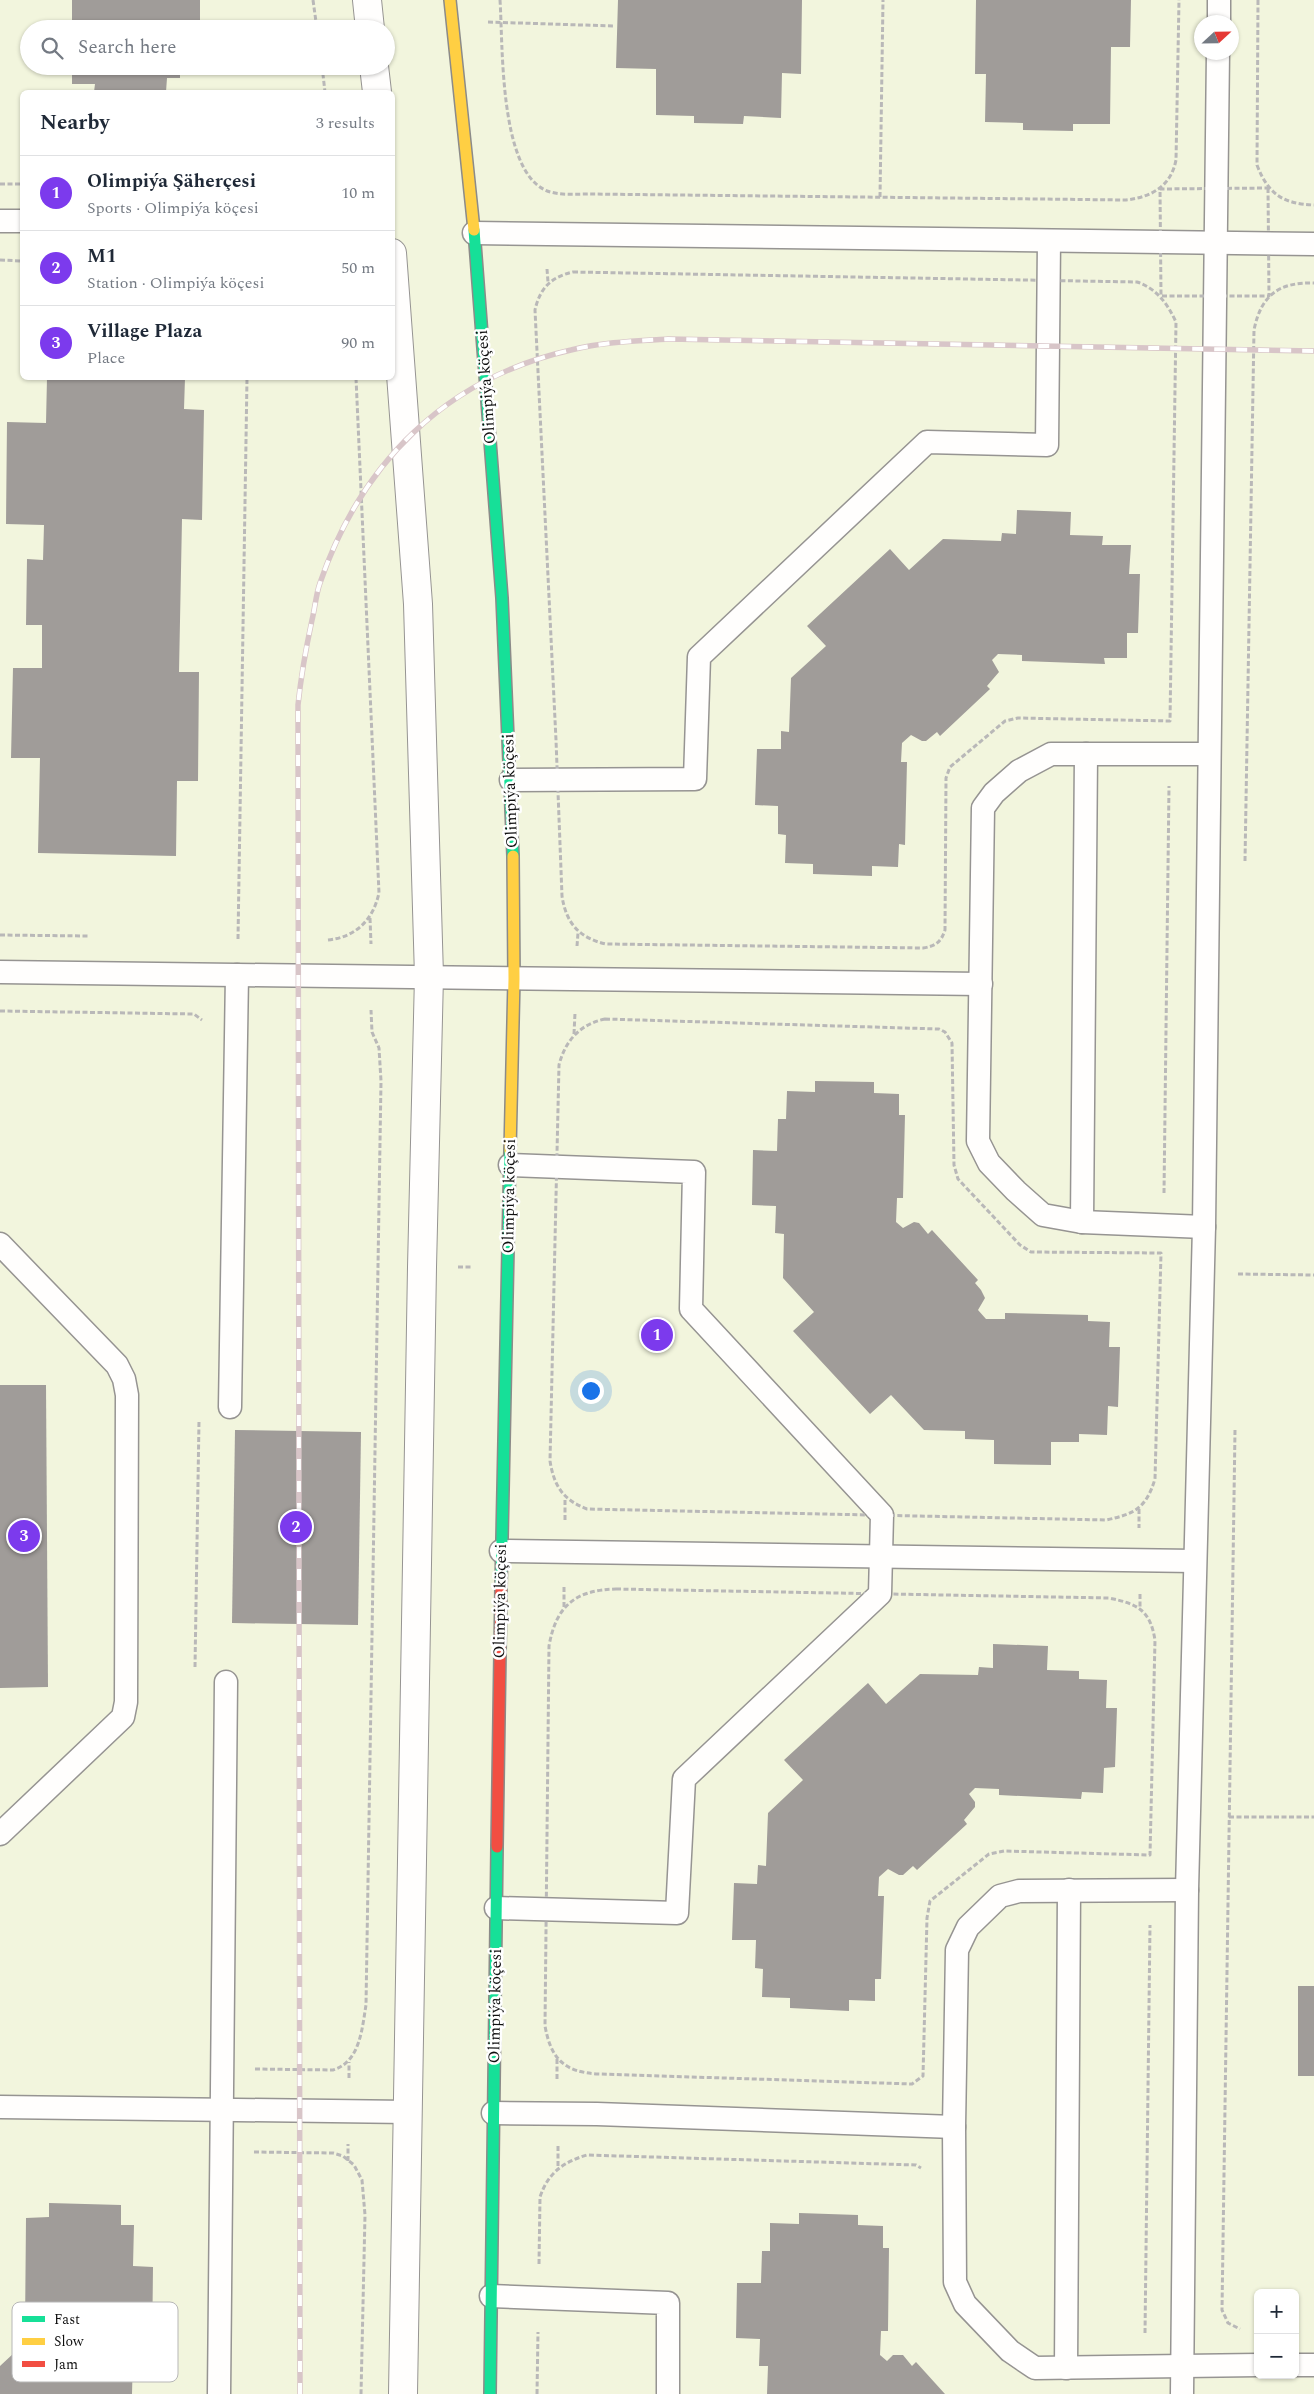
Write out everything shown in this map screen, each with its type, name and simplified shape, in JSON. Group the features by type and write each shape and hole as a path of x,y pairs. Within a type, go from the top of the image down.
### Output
{"street":[{"path":"367,0 369,20"},
{"name":"Olimpiýa köçesi","path":"450,0 474,233 502,598 511,780 514,979 501,1551 490,2394"},
{"path":"375,75 377,90"},
{"path":"395,294 418,604 429,976 422,1267 403,2394"}],"lane":[{"path":"1219,0 1219,15"},
{"path":"1182,2394 1187,1890 1204,1226 1218,60"},
{"path":"0,221 20,222"},
{"path":"474,233 1314,244"},
{"path":"511,780 695,779 698,657 927,442 1047,445 1049,241"},
{"path":"1204,1226 1082,1222 1043,1215 1016,1192 989,1162 978,1141 984,808 994,793 1019,771 1051,754 1209,754"},
{"path":"1082,1222 1086,754"},
{"path":"0,972 981,984"},
{"path":"230,1407 237,974"},
{"path":"496,1908 677,1913 684,1779 880,1594 882,1556 882,1515 691,1309 694,1172 510,1165"},
{"path":"0,1244 118,1366 124,1379 127,1395 126,1692 123,1717 0,1834"},
{"path":"501,1551 1194,1561"},
{"path":"219,2394 226,1682"},
{"path":"1066,2368 1069,1890"},
{"path":"1187,1890 1019,1891 1000,1896 968,1927 957,1950 954,2127 955,2282 965,2304 1010,2351 1035,2368 1254,2365"},
{"path":"0,2107 221,2108 408,2112"},
{"path":"493,2113 597,2114 954,2127"},
{"path":"491,2296 668,2303 668,2394"},
{"path":"1299,2365 1314,2365"}],"path":[{"path":"313,0 316,20"},
{"path":"500,0 508,122 516,152 523,168 533,182 546,190 560,194 1126,200 1151,195 1174,172 1176,160 1179,0"},
{"path":"880,197 883,0"},
{"path":"1258,0 1257,165 1268,188 1278,196 1297,204 1314,205"},
{"path":"452,21 613,26"},
{"path":"323,75 325,90"},
{"path":"0,184 20,184"},
{"path":"0,260 20,260"},
{"path":"573,272 1137,282 1148,286 1160,296 1176,322 1170,721 1018,718 1005,721 950,767 946,778 945,930 941,941 923,948 606,944 585,937 568,921 563,908 558,779 535,310 538,298 548,283 559,276 573,272"},
{"path":"1245,867 1254,330 1260,308 1269,296 1293,284 1314,283"},
{"path":"238,939 247,380"},
{"path":"325,940 342,937 362,926 376,908 379,893 356,380"},
{"path":"1164,1200 1169,780"},
{"path":"0,935 99,937"},
{"path":"228,939 247,940"},
{"path":"0,1011 194,1014 199,1016 205,1028"},
{"path":"605,1019 938,1030 945,1032 952,1043 954,1165 958,1179 1020,1245 1031,1252 1161,1253 1155,1479 1150,1497 1139,1508 1125,1516 1106,1520 586,1509 565,1498 556,1486 550,1461 554,1268 559,1065 566,1044 574,1034 593,1022 605,1019"},
{"path":"252,2069 333,2070 343,2067 357,2048 362,2032 366,1995 381,1081 379,1048 372,1032"},
{"path":"1238,1264 1238,1284"},
{"path":"378,1266 554,1268"},
{"path":"1238,1274 1314,1275"},
{"path":"194,1672 199,1417"},
{"path":"1236,1422 1222,2310 1223,2316 1234,2328 1248,2329"},
{"path":"606,1589 1109,1598 1127,1602 1140,1608 1152,1621 1155,1640 1150,1855 1004,1851 989,1854 930,1901 927,1918 923,2076 912,2084 598,2074 572,2070 557,2058 550,2046 545,2026 546,1909 549,1646 552,1628 564,1608 586,1593 606,1589"},
{"path":"1229,1816 1314,1817"},
{"path":"1145,2333 1150,1923"},
{"path":"252,2152 333,2153 343,2156 354,2165 359,2174 365,2214 361,2394"},
{"path":"540,2197 550,2175 558,2167 587,2155 916,2165 921,2167 923,2173"}],"green space":[{"path":"0,0 1314,0 1314,2394 0,2394"}],"building":[{"path":"72,0 200,0 200,20 72,20"},
{"path":"618,0 802,0 801,74 782,73 781,118 744,116 743,124 694,123 694,116 656,115 656,69 616,68"},
{"path":"976,0 1131,0 1130,47 1111,47 1110,124 1073,124 1073,131 1023,130 1023,123 985,122 986,74 975,74"},
{"path":"72,75 180,75 180,78 167,78 166,90 94,90 95,84 72,84"},
{"path":"47,380 185,380 184,409 204,410 202,520 182,519 179,672 199,672 198,781 177,781 176,856 38,853 40,758 11,758 13,668 42,668 42,625 26,625 27,559 43,560 44,525 6,524 7,422 46,423"},
{"path":"1017,510 1071,512 1070,535 1103,536 1102,545 1131,545 1129,574 1140,574 1138,633 1127,633 1127,658 1104,658 1105,664 1022,661 1022,655 998,654 992,660 999,672 987,686 990,689 940,736 937,732 926,741 922,741 911,735 902,743 901,762 907,762 905,845 899,844 898,867 872,866 872,876 813,874 813,864 785,863 786,835 778,834 778,806 755,805 757,749 781,749 781,731 789,732 791,678 826,646 807,626 890,549 909,570 943,539 1001,541 1002,533 1016,534"},
{"path":"815,1081 874,1082 874,1093 899,1094 899,1115 905,1115 903,1198 897,1198 896,1222 903,1228 914,1222 919,1223 928,1234 932,1230 978,1280 975,1283 985,1298 978,1310 986,1319 1005,1319 1005,1313 1088,1315 1088,1321 1110,1322 1109,1347 1120,1347 1118,1407 1108,1406 1107,1435 1079,1434 1079,1442 1051,1442 1051,1465 994,1464 994,1440 965,1439 965,1431 924,1430 891,1395 870,1414 793,1331 814,1312 783,1278 784,1234 775,1233 776,1206 752,1205 753,1150 777,1151 778,1119 786,1119 787,1091 815,1092"},
{"path":"0,1385 46,1385 48,1687 0,1688"},
{"path":"235,1430 361,1432 358,1625 232,1623"},
{"path":"993,1644 1048,1646 1047,1670 1079,1671 1079,1679 1107,1680 1106,1708 1117,1708 1115,1767 1104,1768 1103,1793 1082,1792 1081,1799 999,1795 999,1789 975,1788 969,1794 975,1802 975,1807 964,1820 967,1824 917,1870 913,1866 903,1875 899,1875 888,1869 879,1877 878,1896 884,1896 881,1979 875,1979 875,2001 849,2000 849,2011 790,2008 790,1998 762,1997 763,1969 755,1968 756,1940 732,1940 734,1883 757,1884 758,1865 766,1866 768,1813 803,1780 784,1760 868,1683 886,1704 920,1674 978,1675 979,1667 993,1668"},
{"path":"1298,1986 1314,1986 1314,2076 1298,2076"},
{"path":"49,2203 121,2205 121,2225 134,2225 133,2266 153,2267 153,2302 25,2302 26,2218 49,2217"},
{"path":"799,2213 858,2215 858,2225 883,2226 883,2248 889,2248 888,2331 881,2331 880,2355 887,2361 893,2355 903,2355 912,2366 916,2362 945,2394 767,2394 768,2366 759,2366 760,2339 736,2338 737,2283 761,2283 762,2251 770,2251 770,2223 799,2224"},
{"path":"12,2355 12,2382 132,2382 132,2394 0,2394 0,2366"}],"railway":[{"path":"300,2394 298,705 317,592 337,540 359,500 384,464 414,432 447,404 485,381 526,363 583,347 619,342 668,339 1314,351"}],"traffic: fast":[{"path":"474,230 502,598 513,856"},
{"path":"501,1587 510,1151"},
{"path":"490,2394 497,1847"}],"traffic: slow":[{"path":"450,0 474,230"},
{"path":"510,1151 514,979 513,856"}],"traffic: jam":[{"path":"497,1847 501,1587"}],"place":[{"name":"Olimpiýa Şäherçesi","path":"657,1335"},
{"name":"M1","path":"296,1527"},
{"name":"Village Plaza","path":"24,1536"}]}
